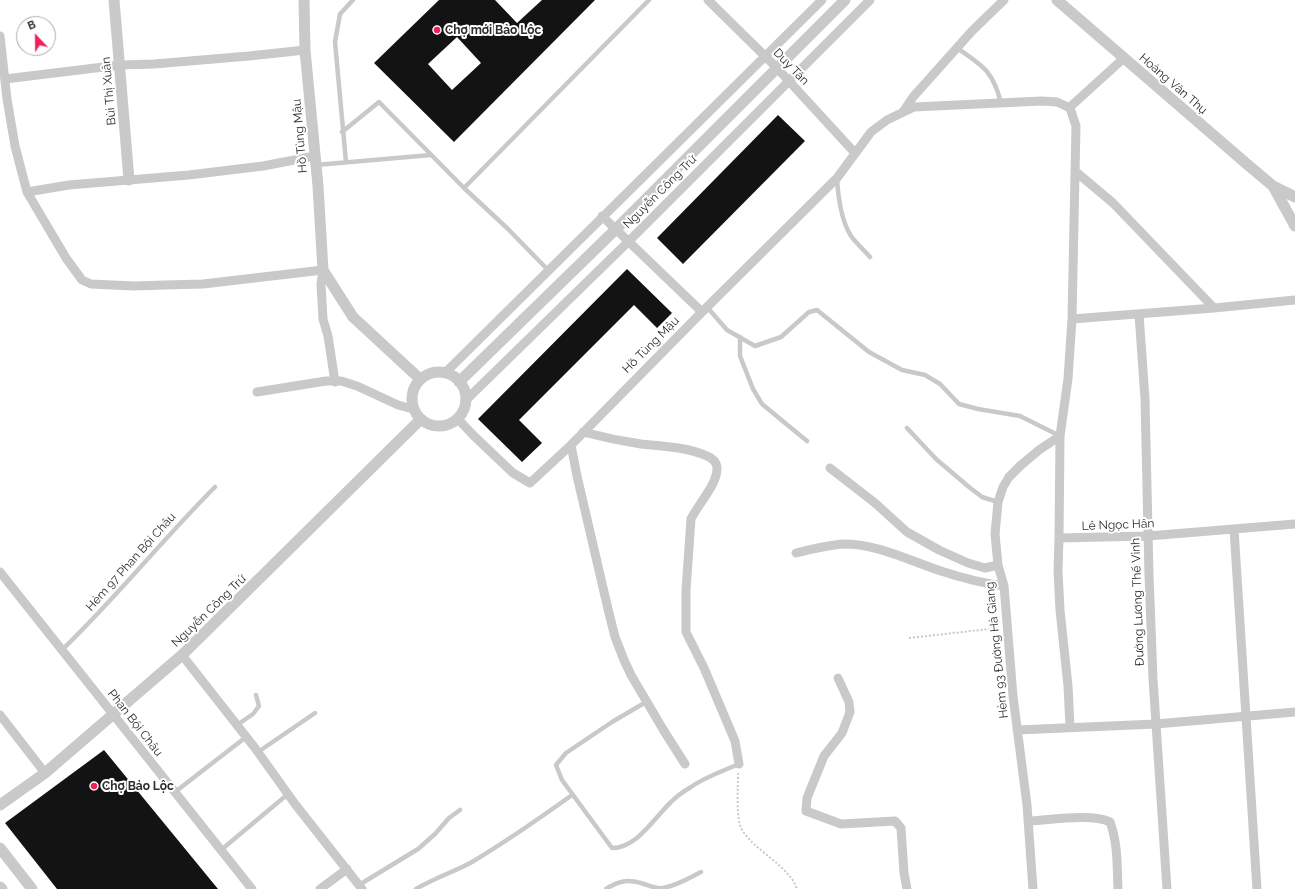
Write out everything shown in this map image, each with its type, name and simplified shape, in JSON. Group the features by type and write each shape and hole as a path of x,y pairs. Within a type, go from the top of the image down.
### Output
{"street":[{"name":"Bùi Thị Xuân","path":"114,0 129,180"},
{"name":"Hồ Tùng Mậu","path":"304,0 305,50 315,161 322,270 321,284 323,319 328,336 335,382"},
{"name":"Duy Tân","path":"708,0 778,68 855,153"},
{"name":"Nguyễn Công Trứ","path":"445,372 822,0"},
{"name":"Nguyễn Công Trứ","path":"460,382 846,0"},
{"name":"Nguyễn Công Trứ","path":"465,401 790,82 870,0"},
{"path":"902,112 913,96 972,30 1004,0"},
{"name":"Hoàng Văn Thụ","path":"1056,0 1273,186"},
{"path":"0,36 15,146 27,192 66,258 82,280 91,284 134,286 203,284 322,270"},
{"path":"5,79 120,65 154,64 305,50"},
{"path":"1070,107 1124,58"},
{"path":"902,112 914,107 1042,101 1058,102 1070,107 1076,126 1072,319 1068,379 1060,436 1058,571 1070,726"},
{"name":"Hồ Tùng Mậu","path":"457,418 513,473 530,483 571,445 837,178 871,132 887,120 902,112"},
{"path":"27,192 69,185 188,175 315,161"},
{"path":"1074,171 1113,203 1214,308"},
{"path":"1273,186 1295,197"},
{"path":"1273,186 1295,227"},
{"path":"602,216 704,310"},
{"path":"1295,220 1295,227"},
{"name":"Hồ Tùng Mậu","path":"322,270 353,318 420,379"},
{"path":"1072,319 1295,300"},
{"name":"Đường Lương Thế Vinh","path":"1139,314 1145,399 1152,663 1167,889"},
{"path":"445,372 460,382 464,389 465,401 464,408 457,418 451,422 439,426 426,423 421,419 414,409 412,396 413,390 420,379 432,373 445,372"},
{"path":"257,392 326,381 341,381 357,386 398,405 414,409"},
{"name":"Nguyễn Công Trứ","path":"0,805 45,773 182,655 421,419"},
{"path":"583,432 617,440 698,452 713,459 717,465 716,473 710,488 695,510 691,519 686,590 686,632 704,668 735,741 738,764"},
{"name":"Hẻm 93 Đường Hà Giang","path":"1033,889 1027,805 1017,730 1004,586 998,565 995,534 998,502 1003,487 1009,477 1039,450 1060,436"},
{"path":"571,445 615,637 631,675 685,764"},
{"path":"830,468 875,503 907,532 939,550 968,563 985,568 998,565"},
{"name":"Lê Ngọc Hân","path":"1059,538 1148,536 1295,524"},
{"path":"1234,529 1257,889"},
{"path":"796,553 820,547 845,544 872,548 902,556 941,571 978,582 1004,586"},
{"name":"Phan Bội Châu","path":"0,572 252,889"},
{"path":"182,655 246,736 294,804 361,887"},
{"path":"838,678 849,702 850,712 842,733 824,756 807,798 806,811 841,824 896,821 901,828 904,873 907,889"},
{"path":"1017,730 1070,726 1156,724 1295,712"},
{"path":"0,715 45,773"},
{"path":"1028,821 1096,818 1105,819 1110,822 1113,829 1115,845 1118,889"},
{"path":"0,848 32,889"},
{"path":"320,889 347,868"}],"lane":[{"path":"346,162 342,132 335,42 340,14 353,0"},
{"path":"464,188 649,0"},
{"path":"957,48 980,63 989,73 997,88 1001,103"},
{"path":"342,132 379,102 431,156 507,228 548,270"},
{"path":"315,161 346,162 431,156"},
{"path":"837,178 843,217 851,236 870,257"},
{"path":"704,310 727,330 755,346 781,337 809,312 817,310 869,352 902,370 925,375 940,384 959,404 978,409 1020,416 1060,436"},
{"path":"740,337 740,356 753,389 762,404 807,441"},
{"path":"907,428 936,459 969,487 982,497 998,502"},
{"name":"Hẻm 97 Phan Bội Châu","path":"62,650 91,622 189,513 215,487"},
{"path":"237,725 253,714 259,706 256,695"},
{"path":"646,702 566,752 556,765 562,780 612,848 620,848 633,841 654,822 671,802 691,786 738,764"},
{"path":"258,752 316,713"},
{"path":"175,792 246,736"},
{"path":"221,850 288,794"},
{"path":"416,889 472,862 528,827 572,794"},
{"path":"361,887 418,848 435,834 449,818 460,810"},
{"path":"606,889 625,880 662,888 675,884 700,872"}],"path":[{"path":"909,638 1007,627"},
{"path":"738,764 738,808 741,827 752,841 782,867 792,879 796,889"}],"building":[{"path":"439,0 495,0 517,23 542,0 595,0 454,142 374,63","holes":["457,37 481,63 452,90 428,64"]},
{"path":"778,115 805,141 683,264 657,238"},
{"path":"627,269 672,313 657,328 634,305 519,420 542,443 522,462 478,419"},
{"name":"Chợ Bảo Lộc","path":"104,750 218,889 57,889 5,823"}],"place":[{"name":"Chợ mới Bảo Lộc","path":"437,30"},
{"name":"Chợ Bảo Lộc","path":"94,786"}]}
